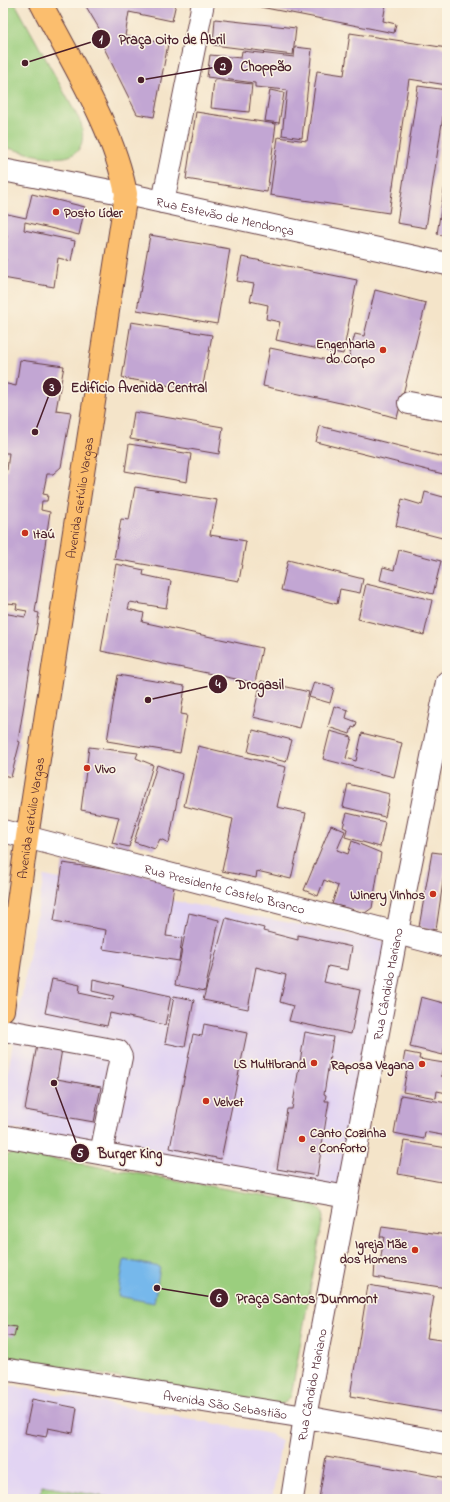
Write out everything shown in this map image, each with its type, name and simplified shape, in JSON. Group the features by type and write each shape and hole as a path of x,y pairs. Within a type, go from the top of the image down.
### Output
{"main road":[{"name":"Avenida Getúlio Vargas","path":"3,1010 27,837 126,194 119,164 108,134 41,3"}],"street":[{"path":"163,202 203,3"},
{"name":"Rua Estevão de Mendonça","path":"3,170 126,194 447,264"},
{"path":"409,403 447,410"},
{"name":"Rua Cândido Mariano","path":"292,1499 305,1417 397,932 447,682"},
{"name":"Rua Presidente Castelo Branco","path":"3,832 447,946"},
{"path":"3,1030 118,1051 121,1057 101,1153"},
{"path":"3,1136 347,1197"},
{"name":"Avenida São Sebastião","path":"3,1369 305,1417 447,1443"}],"shaded area":[{"path":"44,876 394,943 347,1193 3,1127 3,1097"},
{"path":"3,1384 271,1434 281,1442 272,1499 3,1499"}],"green space":[{"path":"3,3 15,3 81,123 82,140 78,150 69,156 57,158 3,147"},
{"path":"13,1152 313,1204 321,1210 323,1218 291,1396 286,1402 277,1406 3,1357 3,1158"},
{"path":"42,1486 118,1499 40,1499"}],"water":[{"path":"124,1260 160,1267 154,1303 118,1296"}],"building":[{"path":"84,3 176,3 172,21 129,12 125,36 168,44 154,117 137,114 103,46 106,44 100,30"},
{"path":"245,3 386,3 383,21 396,24 394,33"},
{"path":"215,19 296,28 293,55 213,45"},
{"path":"350,33 447,48 447,85 409,79 389,213 270,195 278,137 307,141 317,71 344,75"},
{"path":"295,47 312,49 302,138 282,135 287,90 255,87 255,83 207,77 210,55 241,58 242,51 294,57"},
{"path":"214,80 252,84 249,112 211,108"},
{"path":"418,86 447,90 426,228 397,223"},
{"path":"270,90 284,93 279,123 265,121"},
{"path":"196,112 276,124 267,192 186,179"},
{"path":"447,178 447,236 437,234"},
{"path":"32,194 85,207 79,235 25,222 24,230 75,241 71,261 58,258 54,287 3,278 6,259 3,258 3,243 6,243 7,236 3,235 3,213 26,218"},
{"path":"150,235 230,249 217,324 137,310"},
{"path":"242,257 357,280 343,354 276,340 280,322 266,319 268,305 250,301 254,284 237,281"},
{"name":"Engenharia do Corpo","path":"375,290 426,303 397,418 354,406 263,386 270,348 347,364 355,334 364,336"},
{"path":"131,322 212,335 202,391 122,378"},
{"path":"20,360 64,366 56,410 71,412 61,467 53,474 47,474 43,494 48,495 47,501 42,501 41,510 50,512 35,612 39,613 18,741 20,742 11,777 3,775 3,664 7,665 8,662 3,661 3,613 25,617 27,611 16,609 17,604 7,603 6,607 3,607 3,470 7,470 9,453 3,453 3,383 16,386"},
{"path":"134,412 223,427 219,454 130,439"},
{"path":"320,426 447,458 447,475 316,442"},
{"path":"129,444 191,454 187,482 125,471"},
{"path":"135,487 217,500 210,535 246,541 239,581 114,559 121,519 129,520"},
{"path":"425,492 447,498 446,539 396,526 402,499 422,505"},
{"path":"399,550 441,561 433,594 380,580 383,567 394,570"},
{"path":"288,560 363,579 360,593 340,589 337,604 281,590"},
{"path":"116,564 144,570 143,575 171,581 166,608 130,602 128,609 144,613 142,622 262,648 255,683 101,651"},
{"path":"366,584 432,600 424,635 358,619"},
{"path":"118,675 185,686 181,714 187,715 180,753 107,741"},
{"path":"261,681 309,692 300,728 253,717"},
{"path":"314,682 334,688 330,703 309,697"},
{"path":"334,706 348,710 346,718 357,722 355,728 352,727 350,734 328,727"},
{"path":"253,730 292,740 286,762 248,752"},
{"path":"330,731 352,737 346,758 356,761 362,733 402,743 394,777 323,759"},
{"path":"198,746 286,767 277,807 306,813 291,879 257,871 256,878 222,871 233,819 184,806"},
{"path":"89,747 138,753 136,758 153,765 129,847 112,843 119,817 81,810"},
{"path":"157,765 182,774 169,843 160,839 155,849 134,842"},
{"path":"348,784 390,794 385,817 343,807"},
{"path":"347,813 385,822 380,847 345,837 347,829 343,827"},
{"path":"331,825 345,831 337,850 348,854 352,841 381,853 372,908 365,913 332,904 338,886 324,880 318,896 304,890"},
{"name":"Winery Vinhos","path":"432,852 447,854 436,930 419,927"},
{"path":"63,863 175,880 166,936 182,938 179,961 103,949 106,930 54,921"},
{"path":"189,913 219,920 205,991 175,985"},
{"path":"226,918 264,928 263,931 298,940 298,935 352,947 348,970 328,966 324,982 360,990 351,1034 289,1021 293,1006 280,1002 286,975 256,967 248,1009 203,1000"},
{"path":"52,979 80,985 79,993 112,1000 114,996 92,991 93,979 171,996 165,1025 110,1013 107,1026 45,1013"},
{"path":"174,996 194,1000 185,1047 165,1043"},
{"path":"421,997 447,1004 447,1036 443,1055 410,1047"},
{"name":"Velvet","path":"204,1024 247,1033 221,1159 170,1148 193,1034 202,1036"},
{"name":"Canto Cozinha e Conforto","path":"305,1032 333,1037 324,1094 326,1095 325,1101 329,1101 317,1176 277,1169 287,1109 292,1109"},
{"path":"37,1045 62,1049 57,1079 101,1087 94,1122 25,1110"},
{"path":"405,1052 420,1055 419,1059 444,1063 441,1076 447,1077 447,1093 437,1091 436,1098 403,1092 407,1069 402,1068"},
{"path":"401,1095 447,1103 447,1136 425,1132 424,1139 394,1133"},
{"path":"404,1141 447,1148 447,1183 398,1174"},
{"name":"Igreja Mãe dos Homens","path":"382,1226 447,1235 447,1288 374,1277 375,1263 380,1263 384,1237 380,1237"},
{"path":"368,1285 434,1296 427,1338 447,1341 447,1413 350,1396"},
{"path":"3,1325 16,1327 14,1337 3,1335"},
{"path":"32,1399 77,1408 73,1433 48,1428 46,1437 25,1433"},
{"path":"326,1456 447,1478 447,1499 319,1499"}],"place":[{"name":"Praça Oito de Abril","path":"25,63"},
{"name":"Choppão","path":"141,80"},
{"name":"Posto Líder","path":"56,212"},
{"name":"Engenharia do Corpo","path":"383,350"},
{"name":"Edifício Avenida Central","path":"35,432"},
{"name":"Itaú","path":"25,533"},
{"name":"Drogasil","path":"148,700"},
{"name":"Vivo","path":"87,768"},
{"name":"Winery Vinhos","path":"433,894"},
{"name":"LS Multibrand","path":"314,1063"},
{"name":"Raposa Vegana","path":"422,1064"},
{"name":"Burger King","path":"54,1083"},
{"name":"Velvet","path":"206,1101"},
{"name":"Canto Cozinha e Conforto","path":"302,1139"},
{"name":"Igreja Mãe dos Homens","path":"415,1250"},
{"name":"Praça Santos Dummont","path":"157,1288"}]}
